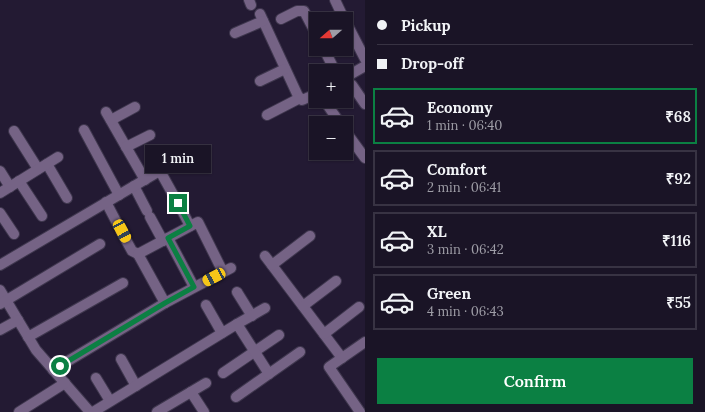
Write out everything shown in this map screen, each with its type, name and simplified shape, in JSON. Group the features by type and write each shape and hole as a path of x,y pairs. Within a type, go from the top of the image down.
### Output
{"street":[{"path":"335,0 341,12"},
{"path":"281,19 297,11 304,11 309,21"},
{"path":"235,33 261,17 300,98 305,100 309,98"},
{"path":"353,36 365,59"},
{"path":"353,77 365,66"},
{"path":"260,81 285,69"},
{"path":"353,87 365,104"},
{"path":"267,115 300,98"},
{"path":"135,107 108,116 145,180"},
{"path":"84,130 119,195"},
{"path":"14,131 67,198"},
{"path":"126,148 150,135"},
{"path":"353,142 365,158"},
{"path":"0,193 58,157"},
{"path":"0,265 164,169 177,201 190,226"},
{"path":"0,170 10,187"},
{"path":"20,181 42,216"},
{"path":"134,186 149,214 166,239 194,287"},
{"path":"106,202 132,251 138,254 165,303"},
{"path":"0,213 14,234"},
{"path":"53,370 165,303 227,270 198,222 138,254"},
{"path":"272,265 310,236"},
{"path":"3,302 100,244"},
{"path":"265,256 342,358"},
{"path":"303,306 336,281"},
{"path":"28,337 123,283"},
{"path":"0,290 3,302 18,320 36,350 91,412 265,308"},
{"path":"237,292 252,316"},
{"path":"206,305 222,333"},
{"path":"324,334 359,307"},
{"path":"0,330 18,320"},
{"path":"237,324 269,374"},
{"path":"223,373 279,335"},
{"path":"360,412 328,367 365,342"},
{"path":"236,397 300,352"},
{"path":"120,359 136,386"},
{"path":"96,378 110,401"},
{"path":"19,412 65,383"},
{"path":"157,412 170,409 191,392 206,383"},
{"path":"191,392 204,412"}],"route":[{"path":"60,366 194,287 168,238 190,226 178,203"}]}
